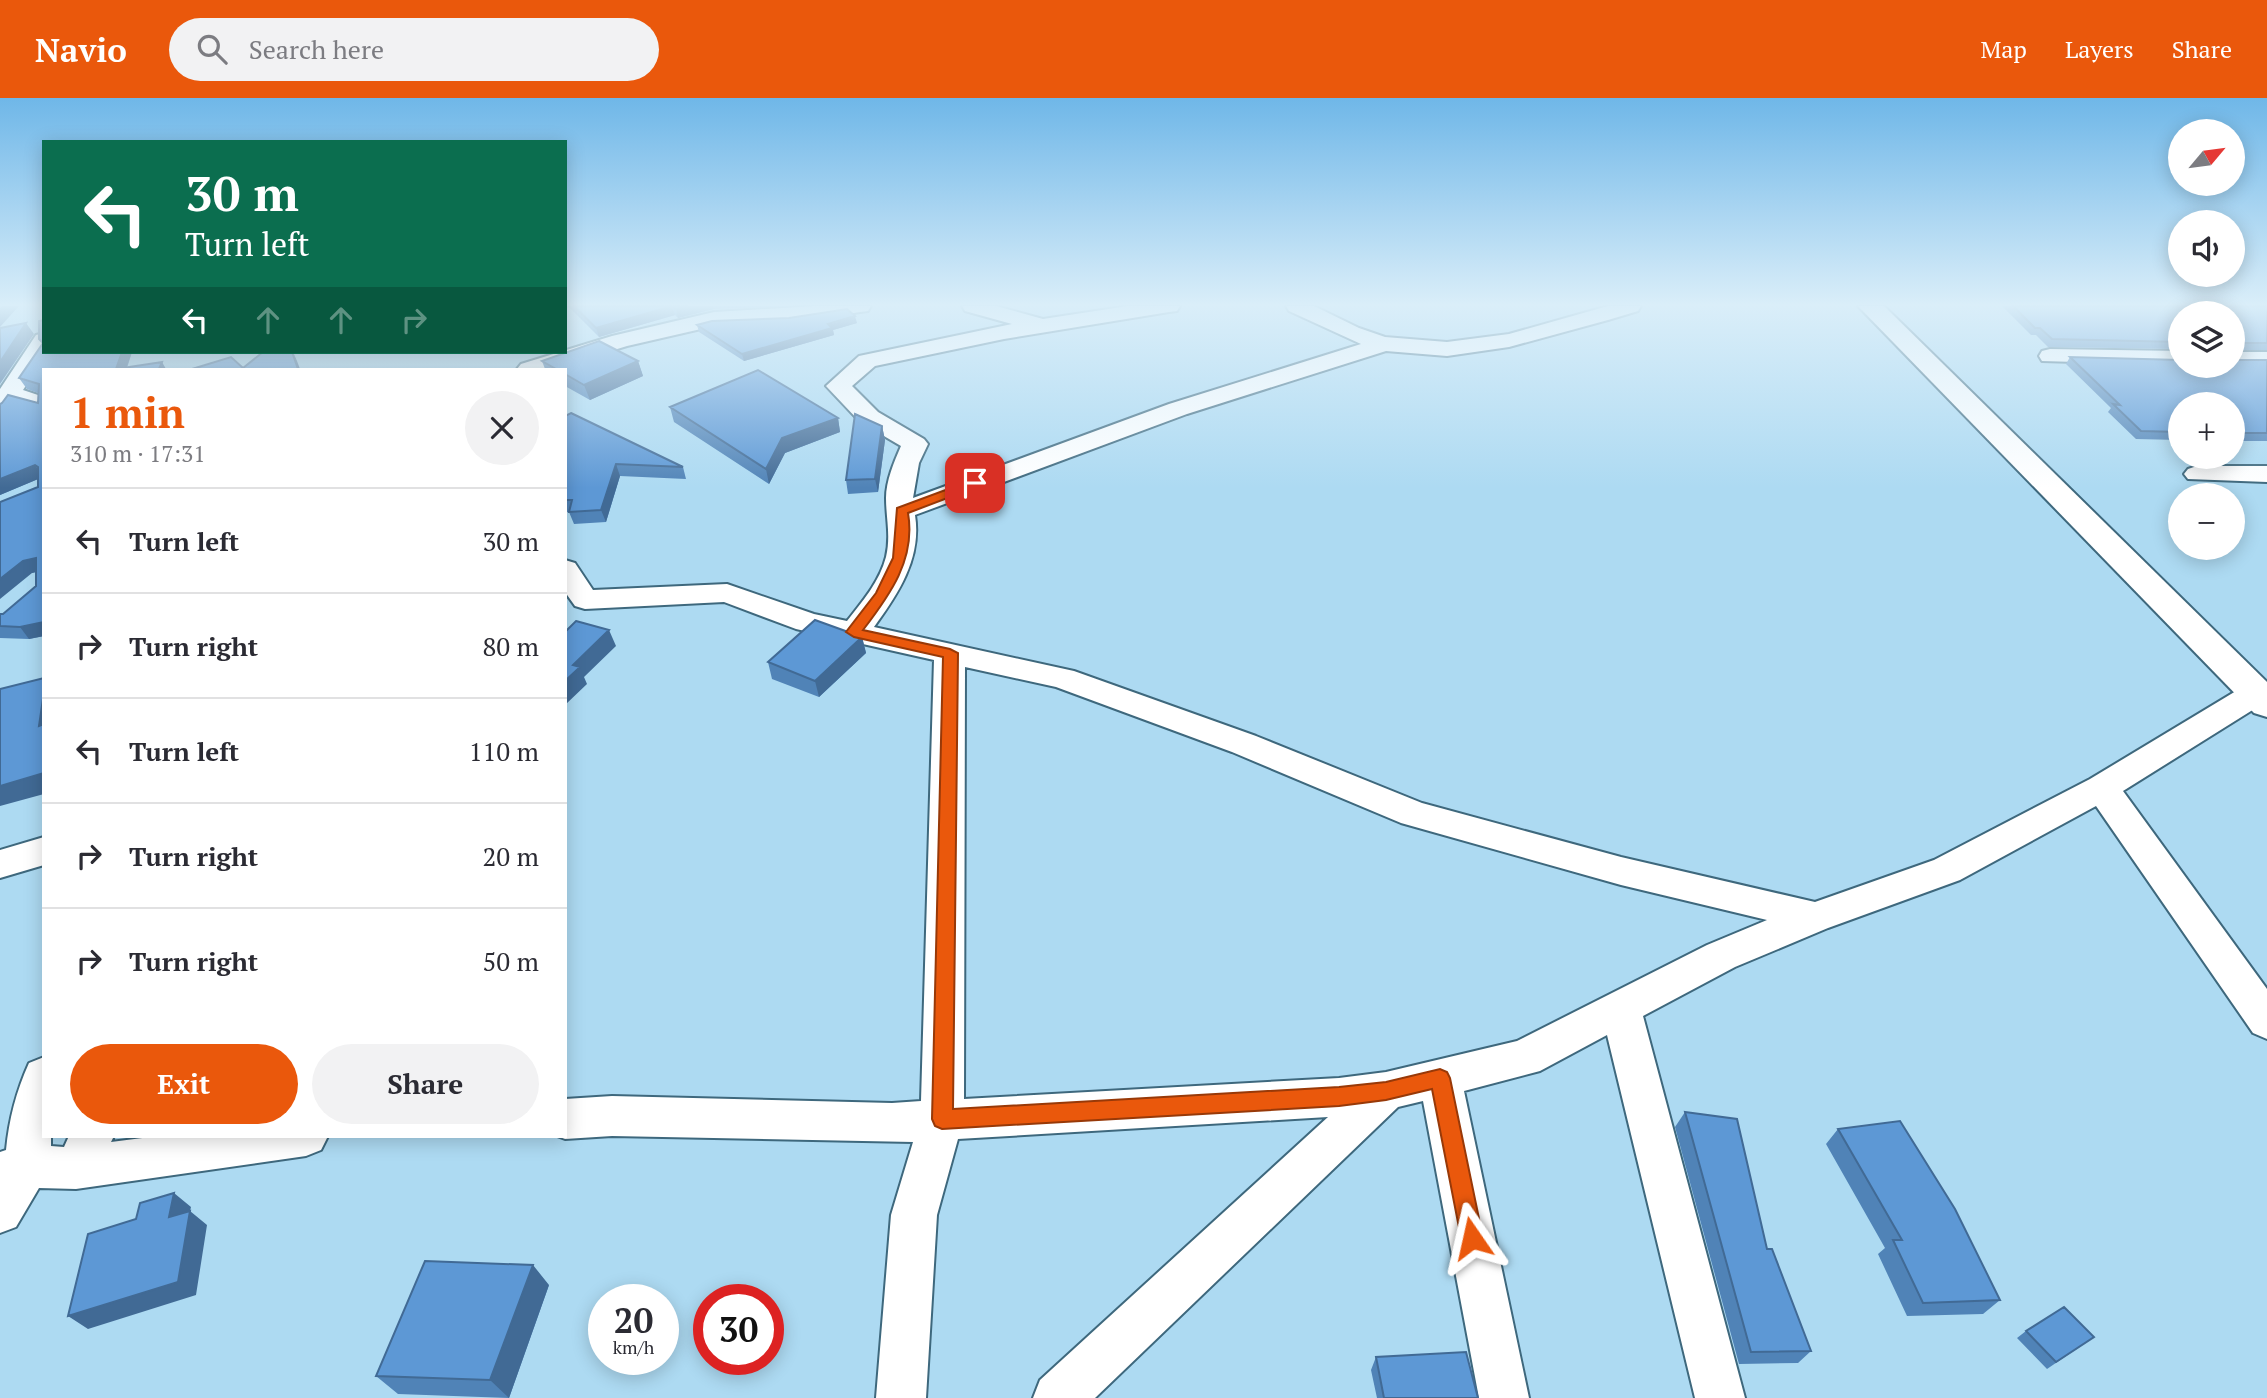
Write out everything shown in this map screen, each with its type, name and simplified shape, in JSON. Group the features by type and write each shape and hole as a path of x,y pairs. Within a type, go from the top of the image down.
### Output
{"main road":[{"path":"1931,367 2262,698"}],"street":[{"path":"27,367 5,400 42,405"},
{"path":"854,632 883,594 900,558 903,523 899,496 906,463 915,444 869,417 838,386 860,367"},
{"path":"901,511 1178,408 1312,367"},
{"path":"2197,474 2267,474"},
{"path":"567,577 575,607 727,593 807,622 1063,678 1244,744 1413,814 1621,871 1815,917"},
{"path":"901,1398 915,1215 942,1119 950,653"},
{"path":"567,1119 612,1116 891,1123 1339,1097 1386,1091 1525,1058 1721,956 1815,917 1947,870 2102,788 2262,698"},
{"path":"2102,788 2267,1021"},
{"path":"0,864 42,852"},
{"path":"1621,1008 1720,1398"},
{"path":"1440,1078 1504,1398"},
{"path":"0,1211 42,1082"},
{"path":"1058,1398 1386,1091"},
{"path":"13,1170 84,1152 278,1138"}],"building":[{"path":"27,367 117,367 42,368 42,622 20,627 0,626 0,614 36,586 36,558 23,561 0,579 0,502 38,487 38,467 35,465 0,479 0,404 8,395 38,403 39,384 19,378"},
{"path":"131,367 160,367 159,368 123,368"},
{"path":"200,367 243,368 195,368"},
{"path":"297,367 298,368 243,368"},
{"path":"552,367 625,367 584,385 567,375 567,368"},
{"path":"2080,367 2168,367 2168,378 2245,378 2245,367 2267,367 2267,433 2245,433 2245,392 2168,392 2168,432 2141,431 2113,404 2120,405"},
{"path":"758,370 838,418 782,438 766,469 670,407"},
{"path":"571,413 683,467 616,464 601,510 569,512 572,500 567,500 567,415"},
{"path":"855,414 882,426 875,479 846,480"},
{"path":"815,620 862,637 815,681 768,662"},
{"path":"576,621 609,630 573,665 580,667 567,679 567,630"},
{"path":"42,678 39,726 42,725 42,774 0,786 0,689"},
{"path":"1685,1112 1737,1119 1767,1249 1772,1249 1811,1351 1751,1352"},
{"path":"1900,1121 1955,1209 2000,1300 1923,1303 1893,1240 1902,1240 1838,1129"},
{"path":"174,1193 169,1217 190,1211 178,1282 68,1316 88,1234 136,1219 140,1203"},
{"path":"425,1261 533,1265 490,1380 376,1376"},
{"path":"2064,1307 2094,1337 2056,1362 2026,1331"},
{"path":"1466,1352 1478,1398 1384,1398 1376,1357"}],"route":[{"path":"975,483 901,511 903,523 900,558 883,594 854,632 950,653 942,1119 1339,1097 1386,1091 1440,1078 1472,1238"}]}
